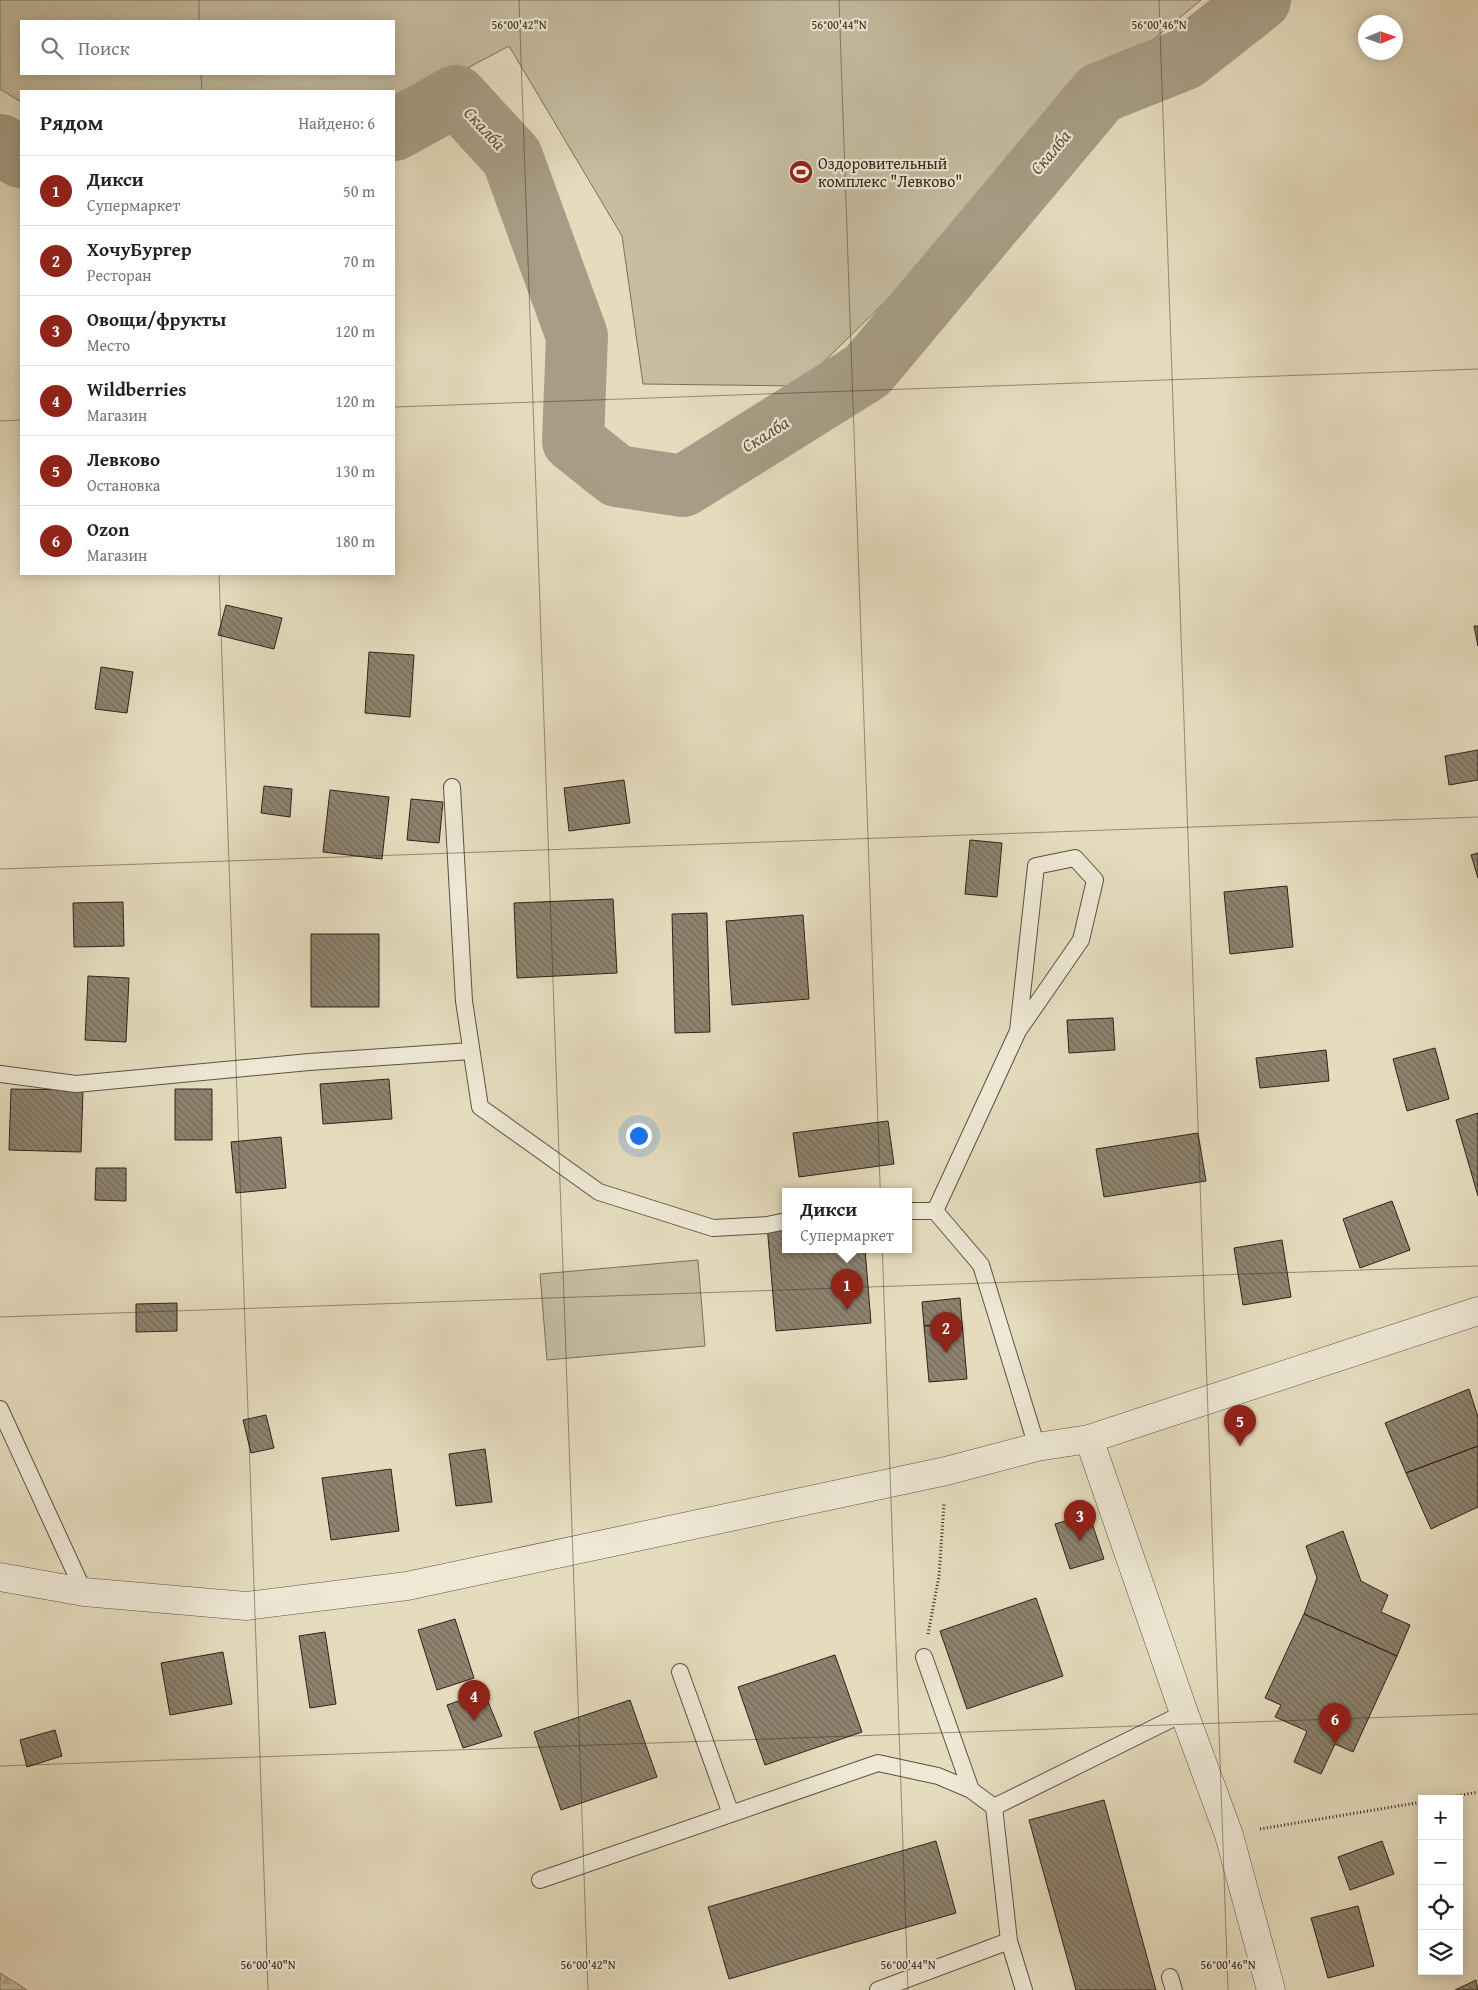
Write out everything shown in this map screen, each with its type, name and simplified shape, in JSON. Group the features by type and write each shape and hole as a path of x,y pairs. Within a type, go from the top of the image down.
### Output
{"street":[{"path":"0,1577 84,1592 246,1606 407,1586 946,1470 1037,1447 1089,1439 1478,1311"},
{"path":"1089,1439 1184,1713 1229,1835 1271,1990"}],"lane":[{"path":"452,787 464,1001 480,1107 599,1192 713,1228 767,1225 782,1222"},
{"path":"935,1212 1018,1031 1081,940 1095,880 1075,858 1036,866 1018,1031"},
{"path":"0,1074 76,1084 309,1062 471,1051"},
{"path":"912,1211 935,1212 981,1265 1037,1447"},
{"path":"0,1408 84,1592"},
{"path":"924,1657 971,1790"},
{"path":"680,1672 731,1814"},
{"path":"994,1806 1184,1713"},
{"path":"540,1880 878,1763 938,1776 971,1790 994,1806 1010,1941 1024,1990"},
{"path":"878,1990 1010,1941"}],"path":[{"path":"924,1657 939,1576 946,1470"},
{"path":"1462,1795 1478,1792"},
{"path":"1229,1835 1418,1803"}],"green space":[{"name":"Оздоровительный комплекс \"Левково\"","path":"0,0 1201,0 1156,37 799,386 643,384 622,236 509,46 395,106 395,90 20,90 20,101 0,89"},
{"path":"698,1260 705,1346 547,1360 540,1274"},
{"path":"0,1973 27,1990 0,1990"}],"building":[{"path":"226,605 282,618 274,649 218,635"},
{"path":"1474,626 1478,626 1478,646"},
{"path":"369,652 414,655 410,717 365,713"},
{"path":"101,667 133,672 127,713 95,709"},
{"path":"1478,750 1478,780 1449,785 1445,756"},
{"path":"624,780 630,823 569,831 564,788"},
{"path":"264,786 292,789 290,817 261,813"},
{"path":"330,790 389,797 382,859 323,852"},
{"path":"411,799 443,802 439,843 407,840"},
{"path":"970,840 1002,843 997,897 965,894"},
{"path":"1478,853 1478,878 1471,855"},
{"path":"1287,886 1293,947 1230,954 1224,892"},
{"path":"613,899 617,973 517,978 514,903"},
{"path":"123,902 124,946 74,947 73,903"},
{"path":"707,913 710,1032 675,1033 672,914"},
{"path":"803,915 809,999 732,1005 726,921"},
{"path":"311,934 379,934 379,1007 311,1007"},
{"path":"88,976 129,978 126,1042 85,1040"},
{"path":"1113,1018 1115,1050 1069,1053 1067,1020"},
{"path":"1435,1048 1449,1099 1407,1111 1393,1059"},
{"path":"1326,1050 1329,1081 1260,1088 1256,1058"},
{"path":"389,1079 392,1119 323,1124 320,1084"},
{"path":"11,1089 83,1090 81,1152 9,1150"},
{"path":"175,1089 212,1089 212,1140 175,1140"},
{"path":"1478,1113 1478,1196 1456,1120"},
{"path":"888,1121 894,1164 799,1177 793,1133"},
{"path":"1198,1133 1206,1181 1104,1197 1096,1149"},
{"path":"281,1137 286,1188 236,1193 231,1142"},
{"path":"96,1168 126,1168 126,1201 95,1200"},
{"path":"1392,1201 1410,1250 1360,1268 1343,1219"},
{"path":"782,1224 782,1253 865,1253 871,1323 776,1331 767,1225"},
{"path":"1282,1240 1291,1297 1243,1305 1234,1248"},
{"path":"960,1298 962,1322 924,1326 922,1302"},
{"path":"177,1303 177,1331 136,1332 136,1304"},
{"path":"962,1322 967,1379 929,1382 924,1326"},
{"path":"1469,1389 1478,1417 1478,1446 1406,1473 1385,1423"},
{"path":"266,1415 274,1448 251,1453 243,1420"},
{"path":"1478,1446 1478,1507 1431,1529 1406,1473"},
{"path":"485,1449 492,1502 456,1506 449,1454"},
{"path":"391,1469 399,1531 331,1540 322,1478"},
{"path":"1089,1514 1104,1559 1070,1569 1055,1524"},
{"path":"1343,1531 1361,1581 1388,1595 1381,1612 1410,1625 1397,1656 1304,1614 1317,1578 1306,1546"},
{"path":"1036,1598 1063,1676 967,1709 940,1631"},
{"path":"1304,1614 1397,1656 1353,1752 1335,1744 1321,1774 1294,1762 1307,1731 1275,1717 1281,1705 1265,1698"},
{"path":"455,1619 474,1678 437,1690 418,1630"},
{"path":"325,1632 336,1704 310,1708 299,1636"},
{"path":"223,1652 232,1704 170,1715 161,1663"},
{"path":"835,1655 862,1732 765,1765 738,1687"},
{"path":"484,1692 502,1736 463,1748 447,1705"},
{"path":"630,1700 657,1777 561,1810 534,1732"},
{"path":"55,1730 62,1756 27,1767 20,1740"},
{"path":"1104,1800 1156,1990 1076,1990 1029,1820"},
{"path":"936,1841 956,1913 729,1979 708,1907"},
{"path":"1382,1841 1394,1874 1350,1890 1338,1857"},
{"path":"1358,1906 1374,1966 1328,1978 1311,1918"},
{"path":"1476,1980 1478,1990 1455,1990"}],"waterway":[{"name":"Скалба","path":"395,129 456,96 512,157 577,336 573,441 617,476 683,486 867,371 1100,93 1185,59 1260,0"},
{"name":"Скалба","path":"0,145 20,156"}],"place":[{"name":"Оздоровительный комплекс \"Левково\"","path":"801,172"},
{"name":"Дикси","path":"847,1310"},
{"name":"ХочуБургер","path":"946,1353"},
{"name":"Левково","path":"1240,1446"},
{"name":"Овощи/фрукты","path":"1080,1541"},
{"name":"Wildberries","path":"474,1721"},
{"name":"Ozon","path":"1335,1744"}]}
